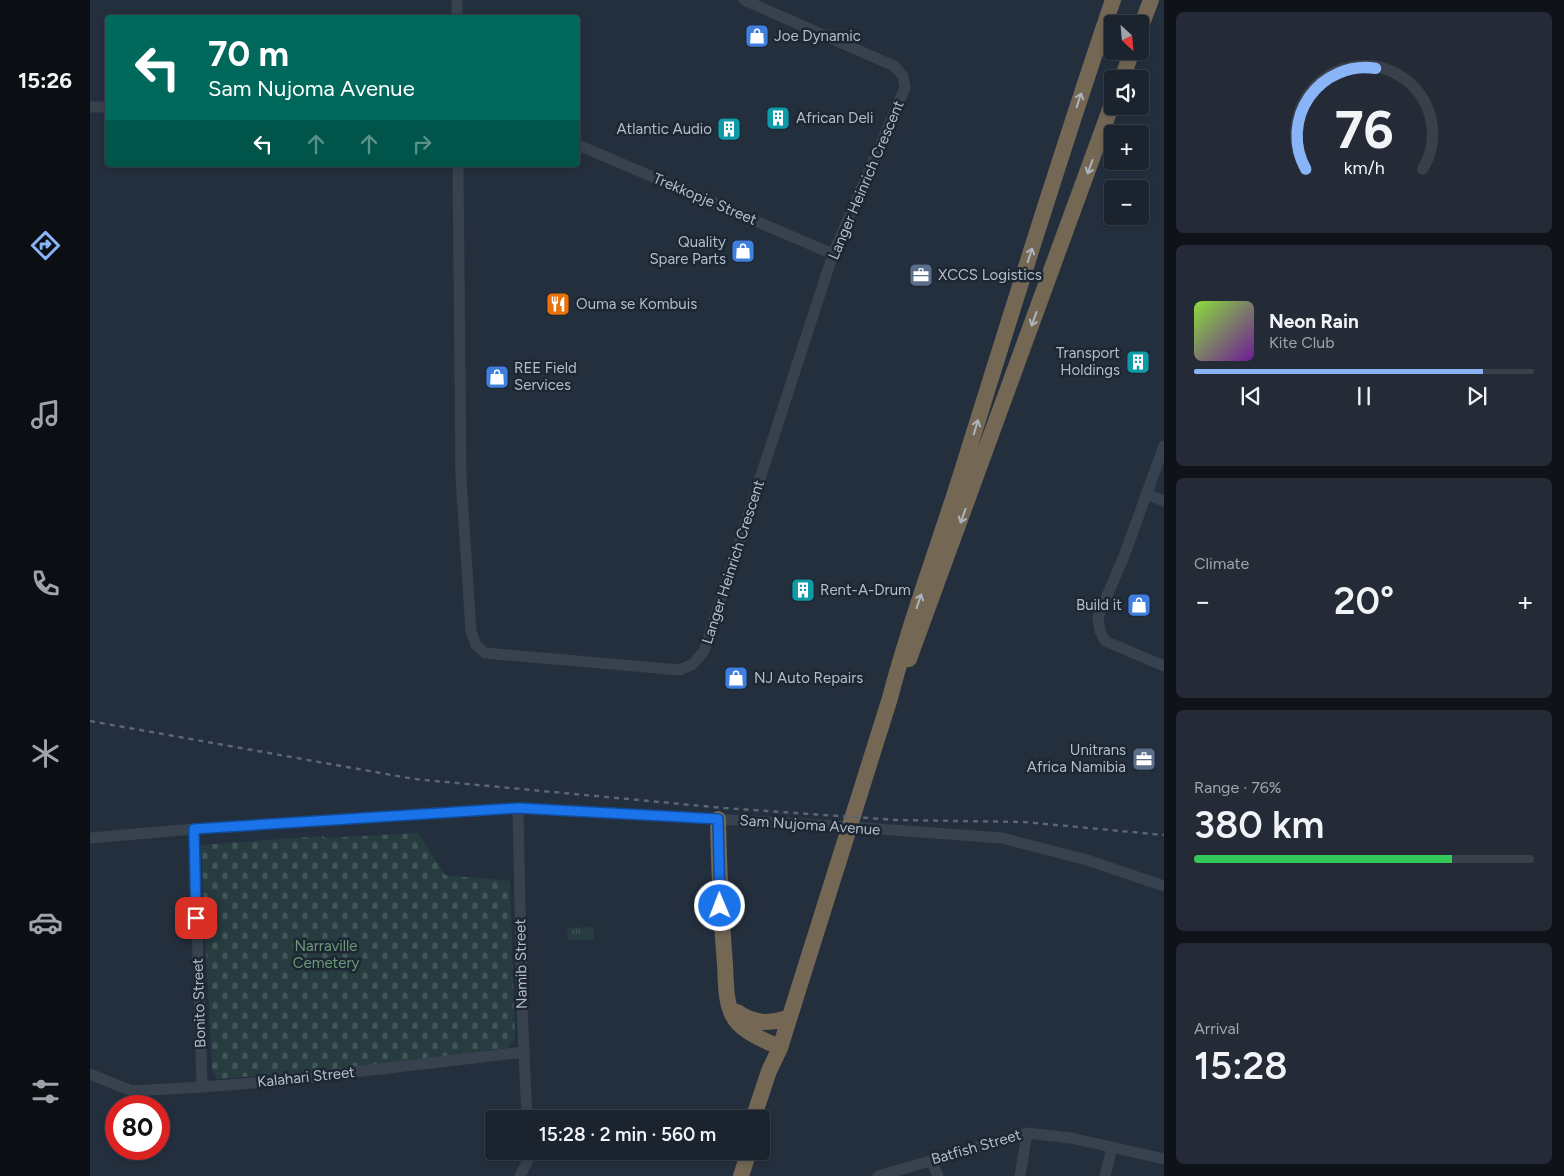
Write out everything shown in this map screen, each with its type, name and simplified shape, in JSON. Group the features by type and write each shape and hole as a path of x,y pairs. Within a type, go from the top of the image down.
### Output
{"highway":[{"path":"763,1110 788,1018 890,698 903,646 950,511 1083,88 1114,0"},
{"path":"1145,15 1151,0"},
{"path":"890,698 914,648 1108,115"},
{"path":"718,819 720,906 730,1005 737,1022 780,1048"},
{"path":"730,1005 746,1018 756,1022 776,1022 788,1018"},
{"path":"756,1110 769,1070 780,1048"},
{"path":"735,1176 740,1160"},
{"path":"741,1176 746,1160"}],"street":[{"path":"457,0 457,15"},
{"name":"Langer Heinrich Crescent","path":"458,167 461,479 471,631 476,645 485,653 680,670 693,664 704,651 833,254 905,88 903,76 894,66 744,0"},
{"path":"90,107 105,107"},
{"name":"Trekkopje Street","path":"580,146 833,254"},
{"path":"1164,446 1098,617 1100,632 1106,642 1164,666"},
{"path":"1146,494 1164,501"},
{"name":"Sam Nujoma Avenue","path":"90,838 194,829 518,808 1002,838 1087,860 1164,886"},
{"name":"Namib Street","path":"518,808 527,1110"},
{"name":"Bonito Street","path":"194,829 202,1088"},
{"name":"Kalahari Street","path":"90,1074 132,1090 202,1088 524,1052"},
{"path":"1020,1176 1024,1161 1027,1133"},
{"name":"Batfish Street","path":"878,1176 1027,1133 1071,1138 1164,1159"},
{"path":"1105,1176 1112,1147"},
{"path":"520,1176 528,1160"},
{"path":"931,1160 938,1176"}],"green space":[{"name":"Narraville Cemetery","path":"418,833 445,875 510,881 515,1039 507,1048 338,1070 217,1079 212,1071 201,845 324,836 324,838"},
{"path":"594,927 594,940 568,940 567,928"}],"railway":[{"path":"90,721 414,779 724,808 896,820 1024,822 1164,835"}],"place":[{"name":"Joe Dynamic","path":"757,36"},
{"name":"African Deli","path":"778,118"},
{"name":"Atlantic Audio","path":"729,129"},
{"name":"Quality Spare Parts","path":"743,251"},
{"name":"XCCS Logistics","path":"921,275"},
{"name":"Ouma se Kombuis","path":"558,304"},
{"name":"Transport Holdings","path":"1138,362"},
{"name":"REE Field Services","path":"497,377"},
{"name":"Rent-A-Drum","path":"803,590"},
{"name":"Build it","path":"1139,605"},
{"name":"NJ Auto Repairs","path":"736,678"},
{"name":"Unitrans Africa Namibia","path":"1144,759"}],"route":[{"path":"196,918 194,829 518,808 718,819 720,906"}]}
